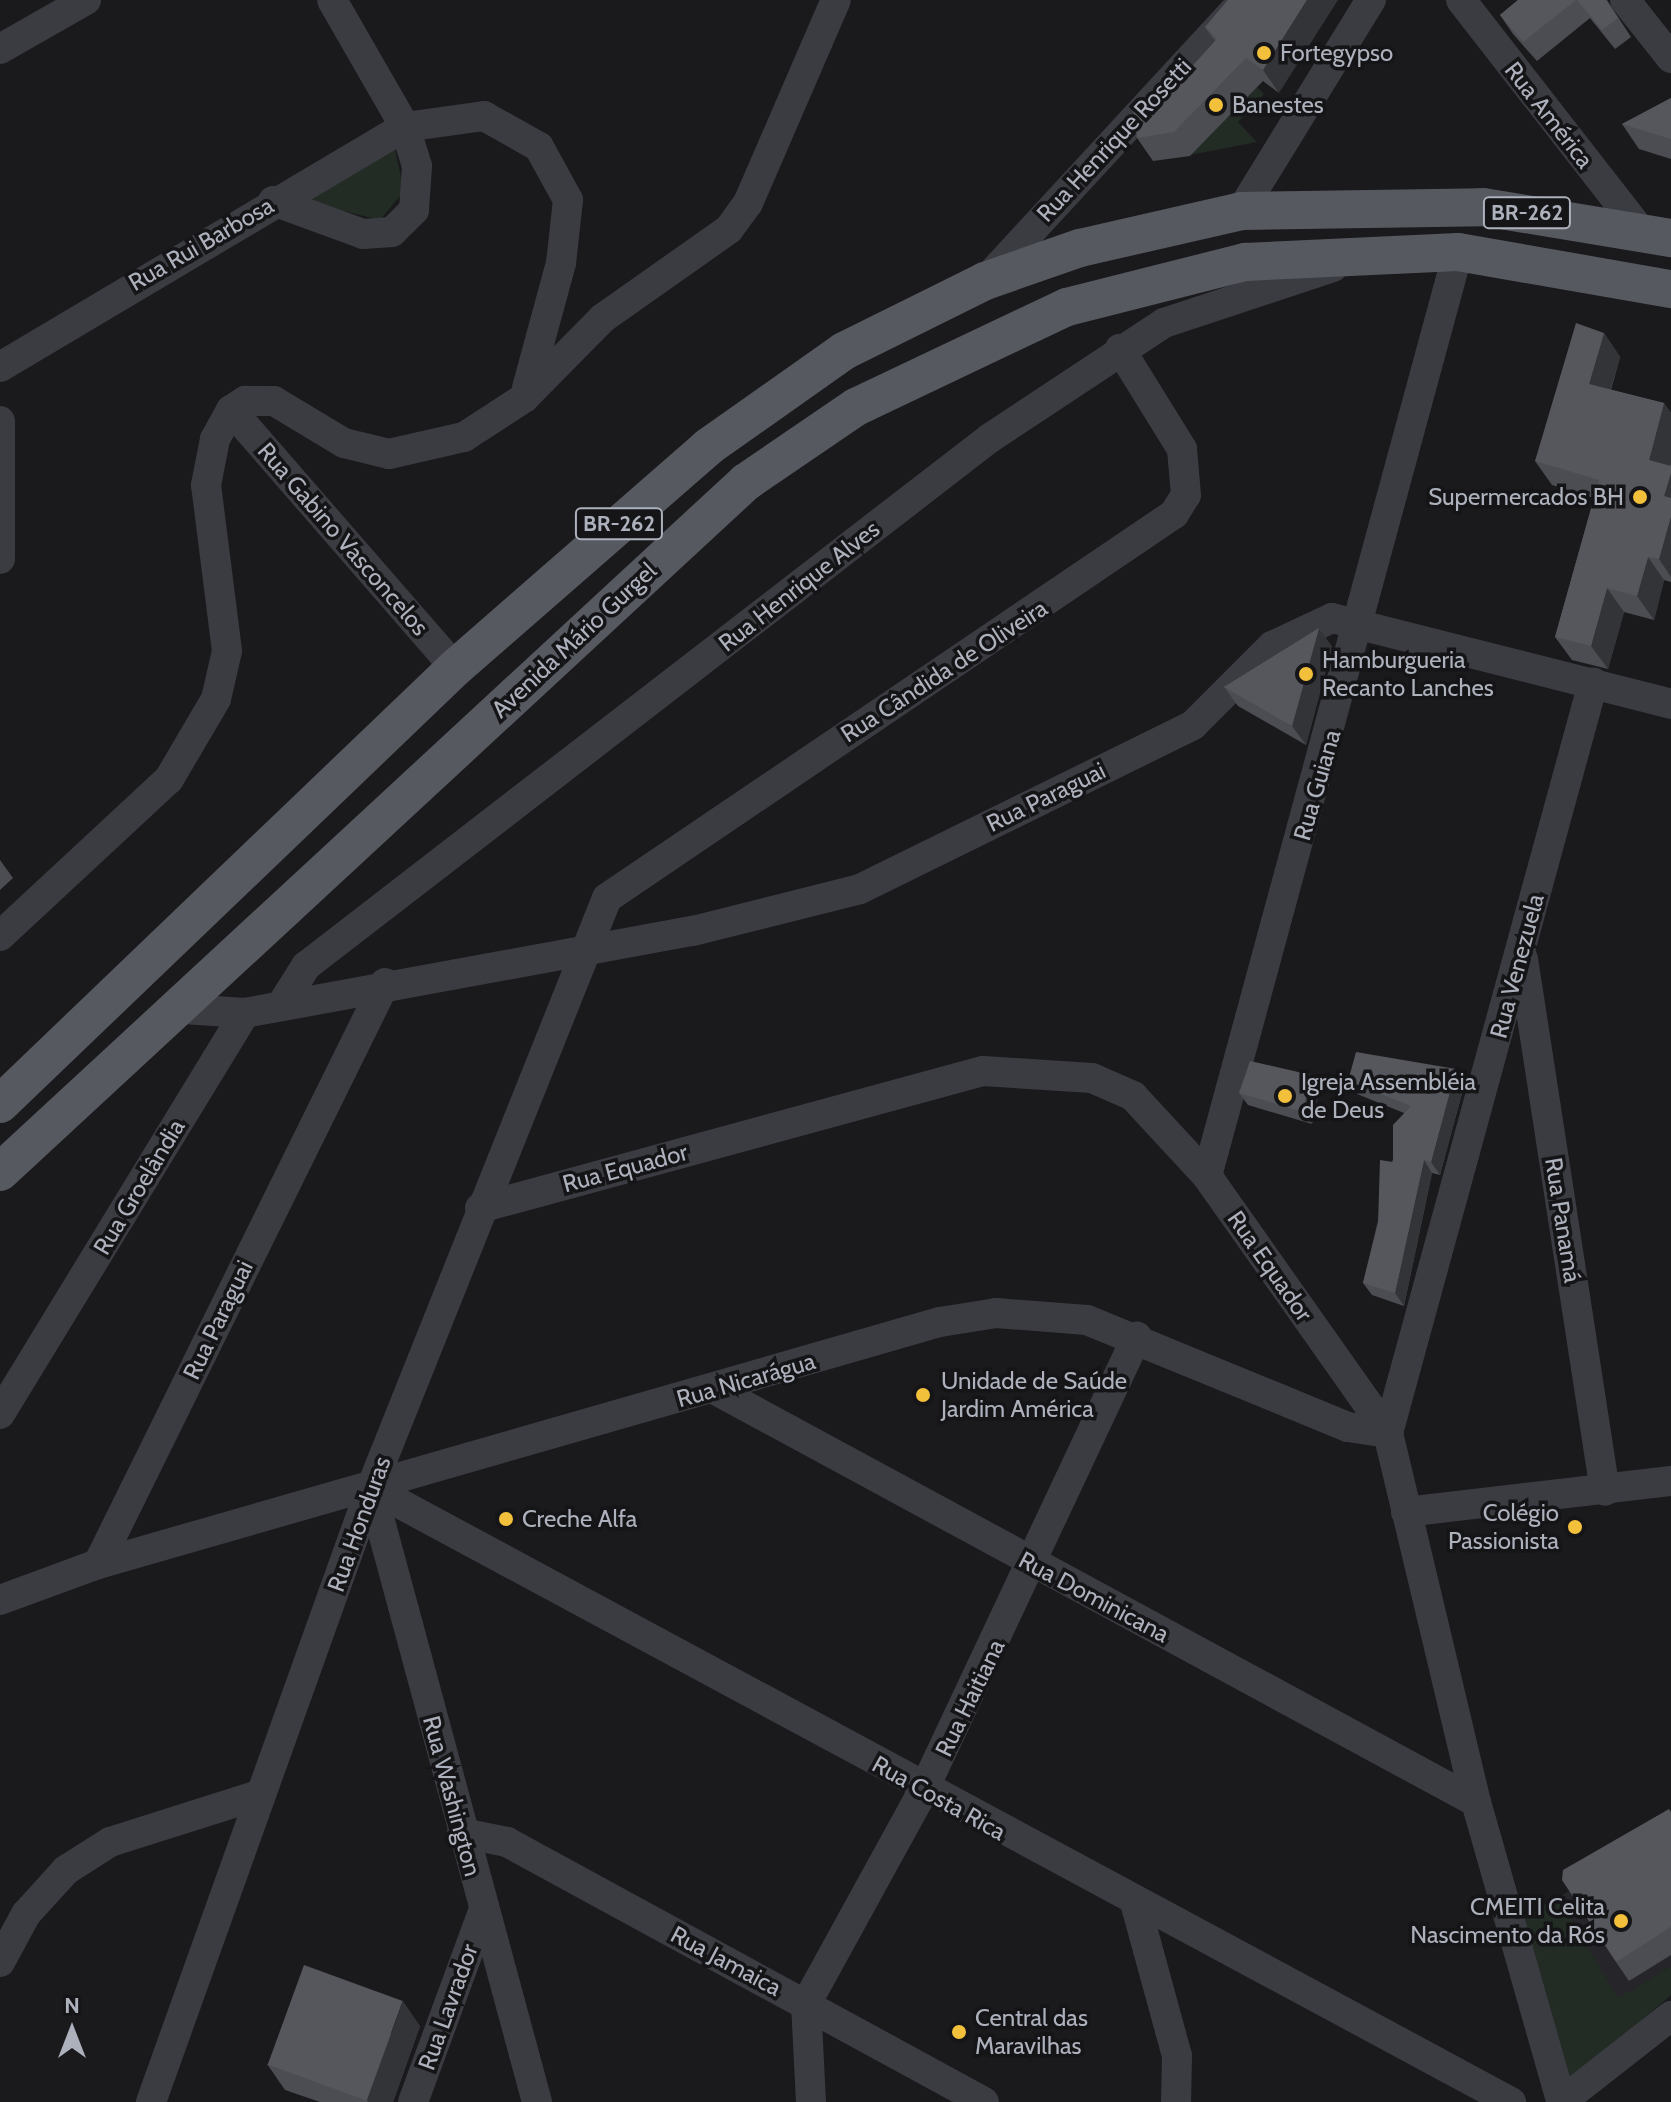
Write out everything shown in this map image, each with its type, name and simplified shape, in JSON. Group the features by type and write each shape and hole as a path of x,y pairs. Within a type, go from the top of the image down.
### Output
{"main road":[{"name":"BR-262","path":"0,1104 455,668 708,447 844,351 985,281 1080,248 1241,211 1483,207 1655,233"},
{"name":"Avenida Mário Gurgel","path":"0,1172 183,1009 746,482 856,407 1067,307 1245,262 1368,251 1458,252 1671,289"}],"street":[{"path":"0,49 86,0"},
{"path":"273,201 343,231 392,232 407,222 417,197 405,127 332,0"},
{"path":"0,936 169,779 216,699 227,651 206,485 215,439 231,410 245,401 274,401 344,443 389,454 464,437 524,398 603,318 729,229 748,203 836,0"},
{"name":"Rua Henrique Rosetti","path":"985,281 1244,0"},
{"path":"1241,211 1371,0"},
{"name":"Rua América","path":"1461,0 1655,233"},
{"path":"1625,0 1671,58"},
{"name":"Rua Rui Barbosa","path":"0,367 273,201 405,127 464,115 504,122 539,147 564,182 565,239 524,398"},
{"name":"Rua Henrique Alves","path":"282,1004 306,966 990,438 1120,349 1240,292 1324,271 1368,251"},
{"name":"Rua Guiana","path":"1207,1176 1364,620 1458,252"},
{"name":"Rua Cândida de Oliveira","path":"582,951 607,898 631,877 1174,514 1186,495 1182,449 1120,349"},
{"name":"Rua Gabino Vasconcelos","path":"231,410 455,668"},
{"path":"0,421 0,559"},
{"name":"Rua Paraguai","path":"245,1013 385,983 582,951 860,889 1193,725 1298,629 1332,618 1364,620 1671,704"},
{"name":"Rua Venezuela","path":"1388,1433 1593,683"},
{"name":"Rua Panamá","path":"1522,950 1605,1491"},
{"name":"Rua Honduras","path":"151,2102 371,1488 582,951"},
{"name":"Rua Paraguai","path":"98,1564 385,983"},
{"path":"183,1009 245,1013"},
{"name":"Rua Groelândia","path":"0,1414 245,1013"},
{"name":"Rua Equador","path":"480,1208 983,1071 1078,1076 1133,1096 1207,1176 1388,1433 1476,1802 1561,2101"},
{"name":"Rua Nicarágua","path":"98,1564 714,1389 996,1313 1087,1320 1137,1337 1348,1427 1388,1433"},
{"name":"Rua Haitiana","path":"806,2004 924,1789 1035,1566 1137,1337"},
{"name":"Rua Dominicana","path":"714,1389 1035,1566 1476,1802"},
{"path":"1406,1512 1671,1481"},
{"name":"Rua Costa Rica","path":"371,1488 1136,1906 1511,2102"},
{"name":"Rua Washington","path":"371,1488 483,1912 537,2102"},
{"path":"0,1600 98,1564"},
{"path":"0,1962 26,1914 66,1870 110,1842 261,1794"},
{"name":"Rua Jamaica","path":"462,1833 507,1842 984,2102"},
{"path":"1136,1906 1177,2056 1176,2102"},
{"name":"Rua Lavrador","path":"413,2102 483,1912"},
{"path":"806,2004 811,2102"},
{"path":"1561,2101 1671,2016"}],"shaded area":[{"path":"1257,87 1264,94 1238,122 1257,142 1190,155"},
{"path":"394,145 404,191 380,220 295,199"},
{"name":"CMEITI Celita Nascimento da Rós","path":"1671,1827 1671,1966 1618,1999 1559,1897"},
{"path":"1559,1897 1618,1998 1671,1966 1671,1995 1571,2081 1520,1917"}],"building":[{"path":"1228,0 1307,0 1263,70 1246,58 1174,132 1137,138 1133,106 1161,100 1217,39 1205,27"},
{"path":"1518,0 1576,0 1523,42 1500,15"},
{"path":"1577,0 1606,0 1618,18 1602,30"},
{"path":"1671,98 1671,139 1622,124"},
{"path":"1576,323 1604,333 1589,384 1664,403 1649,460 1671,466 1664,496 1671,498 1671,516 1659,559 1648,557 1637,596 1607,588 1591,646 1555,637 1599,480 1535,461"},
{"path":"1319,628 1292,726 1224,687"},
{"path":"1356,1052 1456,1069 1431,1162 1424,1160 1395,1293 1363,1283 1378,1224 1380,1160 1393,1162 1393,1125 1411,1106 1348,1081"},
{"path":"1250,1061 1311,1075 1303,1112 1239,1093"},
{"name":"CMEITI Celita Nascimento da Rós","path":"1669,1809 1671,1927 1616,1962 1562,1880 1563,1870"},
{"path":"304,1965 403,2001 366,2101 268,2065"}],"place":[{"name":"Fortegypso","path":"1264,53"},
{"name":"Banestes","path":"1216,105"},
{"name":"Supermercados BH","path":"1640,497"},
{"name":"Hamburgueria Recanto Lanches","path":"1306,674"},
{"name":"Igreja Assembléia de Deus","path":"1285,1096"},
{"name":"Unidade de Saúde Jardim América","path":"923,1395"},
{"name":"Creche Alfa","path":"506,1519"},
{"name":"Colégio Passionista","path":"1575,1527"},
{"name":"CMEITI Celita Nascimento da Rós","path":"1621,1921"},
{"name":"Central das Maravilhas","path":"959,2032"}]}
